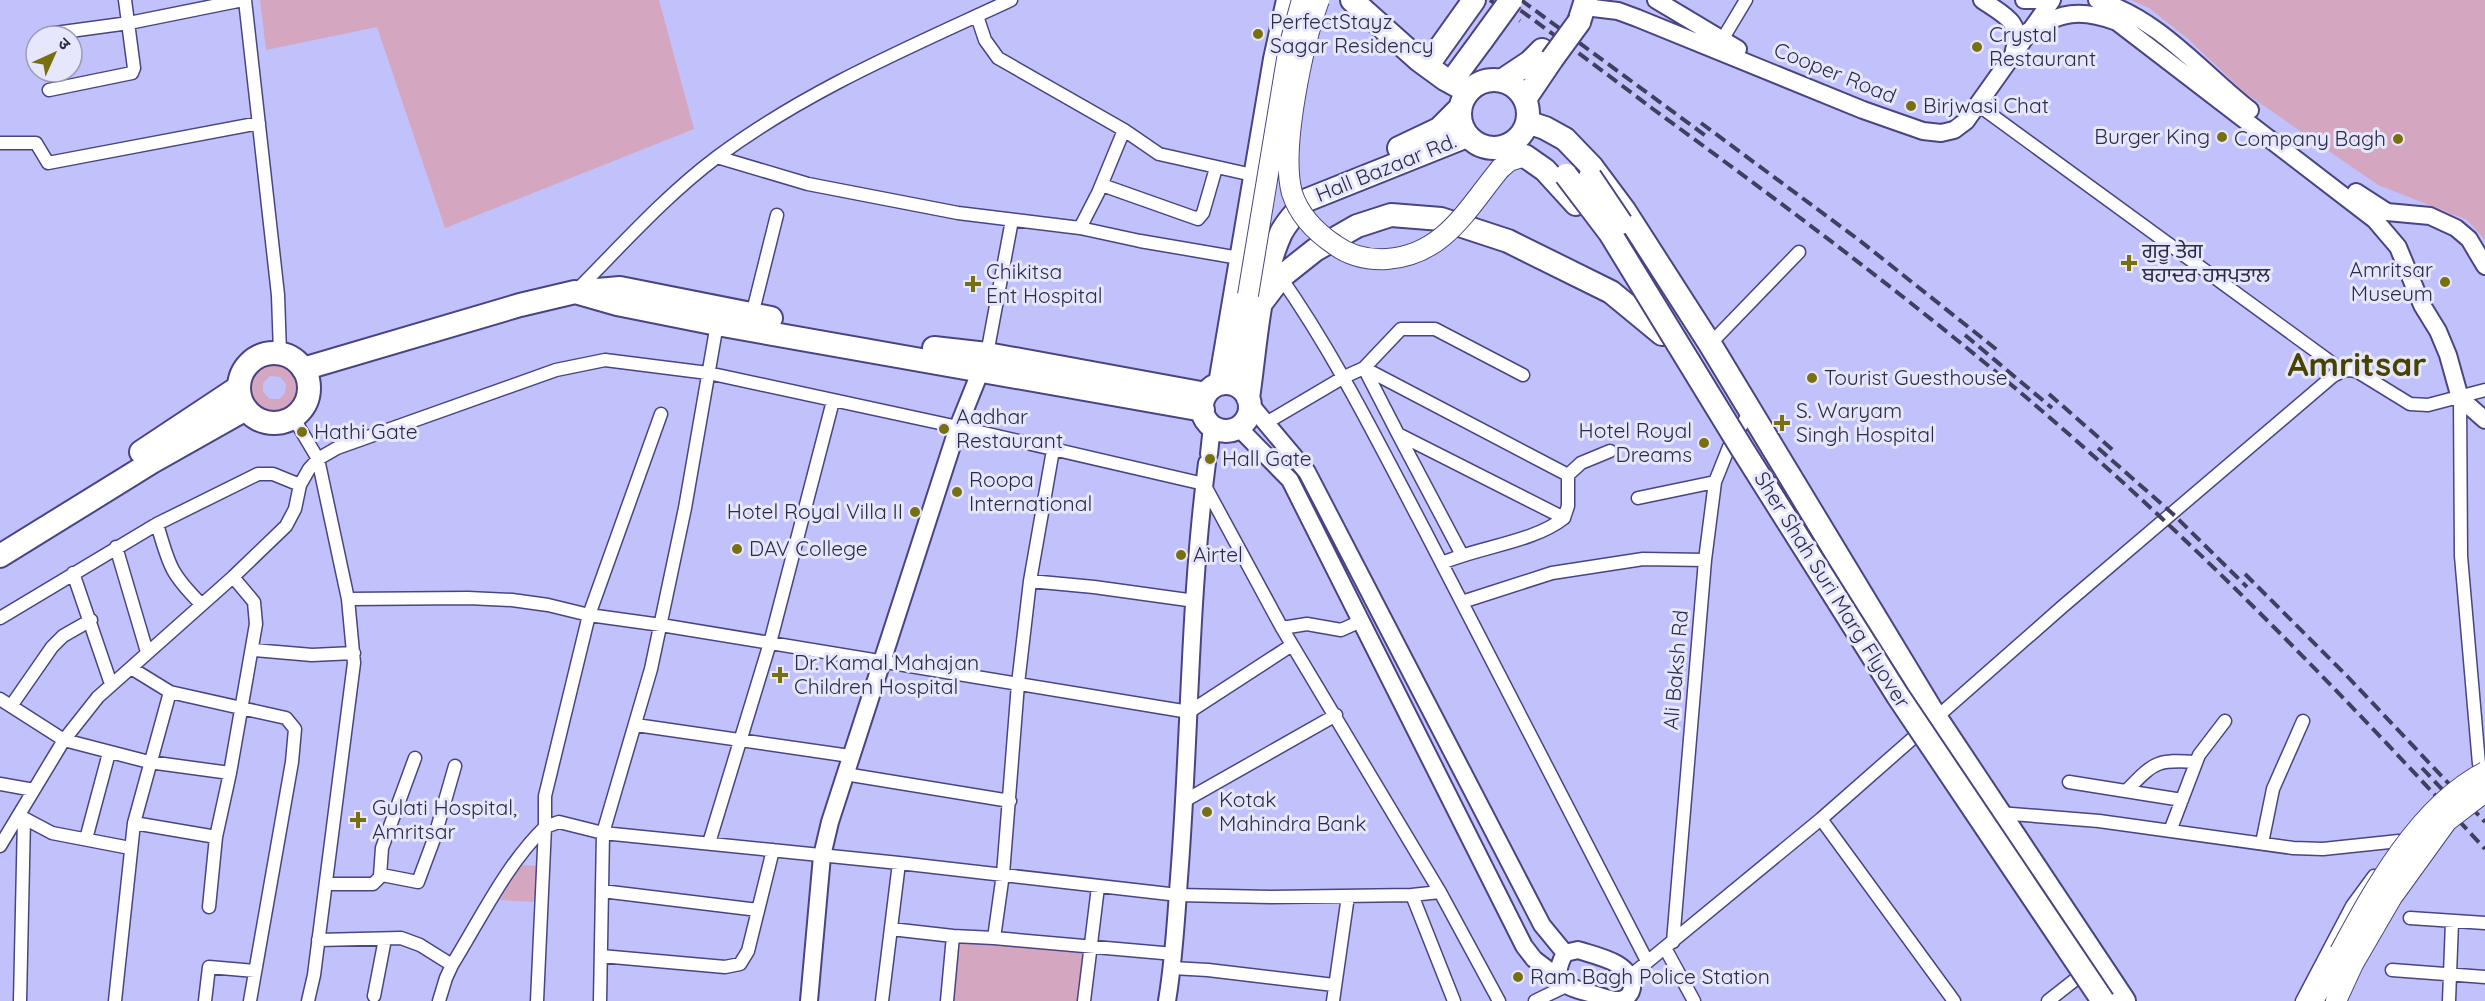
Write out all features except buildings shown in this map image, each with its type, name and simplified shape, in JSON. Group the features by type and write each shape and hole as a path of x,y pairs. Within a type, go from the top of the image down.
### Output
{"highway":[{"path":"1224,400 1242,258 1275,59 1288,0"},
{"path":"1352,0 1460,94"},
{"path":"1427,66 1474,0"},
{"path":"1460,94 1480,82 1492,79 1503,80 1520,90 1529,113 1518,138 1499,148 1482,145 1467,136 1461,126 1460,94 1482,40 1511,0"},
{"path":"1525,99 1547,55 1579,9"},
{"path":"1503,80 1530,62 1547,55"},
{"name":"Hall Bazaar Rd.","path":"1258,168 1306,186 1377,158 1438,129 1460,94"},
{"path":"1527,122 1555,133 1574,148 1606,184 1710,344 1936,718 2124,1001"},
{"name":"Sher Shah Suri Marg Flyover","path":"1555,133 1590,177 1641,254 1908,689 2115,1001"},
{"name":"Hall Bazaar Rd.","path":"1224,400 1255,299 1276,270 1282,232 1306,200 1467,136"},
{"path":"1525,156 1545,170 1581,210 1662,334 1729,447 1914,739 2091,1001"},
{"name":"Sher Shah Suri Marg Flyover","path":"1525,156 1536,156 1550,162 1566,175 1610,233 1898,696 2103,1001"},
{"path":"1276,270 1357,226 1392,215 1442,219 1508,241 1611,292 1662,334"},
{"path":"303,369 520,305 575,292 620,288 932,348 984,362"},
{"path":"575,292 617,304 717,324 984,362 1224,400 1249,413 1238,427"},
{"path":"268,353 280,353 289,356 303,369 307,377 308,395 305,404 292,417 273,423 263,421 246,409 239,387 241,375 252,361 268,353"},
{"path":"0,541 239,387"},
{"path":"0,556 152,462 246,409"}],"main road":[{"path":"1255,299 1289,47 1302,0"},
{"path":"1319,0 1303,60 1288,158 1293,194 1299,209 1324,238 1342,250 1361,257 1402,258 1421,252 1448,234 1500,169 1509,161 1525,156"},
{"path":"1656,0 1782,76"},
{"path":"1982,0 2010,19 2015,26 2017,41 2013,52"},
{"name":"Cooper Road","path":"1579,9 1618,11 1863,110 1923,131 1941,133 1954,130 1966,121 2027,32 2052,0"},
{"path":"2104,1 2120,7 2161,34 2241,103 2369,203 2387,212 2430,216 2456,228 2469,239 2485,266"},
{"path":"2027,32 2050,19 2078,13 2099,15 2117,22 2375,220 2398,247 2422,304 2438,331 2448,355 2460,398 2485,420"},
{"path":"808,1001 822,856 850,756 958,427 984,362"},
{"path":"1167,1001 1173,961 1186,800 1189,712 1204,484 1208,458 1224,400 1266,423 1307,472 1542,925 1565,953"},
{"path":"1238,427 1290,480 1524,946 1534,959 1562,982 1614,1001 1622,1000 1632,990 1616,963 1578,950 1565,953 1558,965 1562,982"},
{"path":"2336,1001 2346,958 2376,885 2435,809 2474,778 2482,768"},
{"path":"2313,1001 2448,821 2485,792"}],"street":[{"path":"49,90 131,75 134,68 125,0"},
{"path":"84,29 129,23 244,0 278,295 280,353"},
{"path":"575,292 675,193 717,157 763,125 841,79 1011,0"},
{"path":"1722,40 1746,0"},
{"path":"977,16 985,40 998,58 1124,130 1168,158 1216,168 1258,168"},
{"path":"1977,105 2343,371 2358,372 2410,404 2428,405 2485,390"},
{"path":"0,143 36,143 42,149 48,163 259,123"},
{"path":"1080,228 1124,130"},
{"path":"717,157 808,184 958,213 1080,228 1140,241 1242,258 1276,270 1309,318 1344,377 1647,961"},
{"path":"1101,185 1198,219 1203,213 1216,168"},
{"path":"752,315 777,215"},
{"path":"984,362 1012,220"},
{"path":"1710,344 1799,252"},
{"path":"600,1001 603,833 636,725 661,625 685,508 717,324"},
{"path":"1266,423 1344,377 1364,368 1401,329 1435,329 1523,375"},
{"path":"0,846 22,817 34,790 64,740 98,697 233,577 286,526 295,509 300,485 318,459 337,448 556,370 605,360 626,361 708,373 958,427 1204,484 1282,628 1440,892 1499,1001"},
{"path":"1364,368 1462,555"},
{"path":"1364,368 1568,475"},
{"path":"1632,990 1647,961 1821,819 2322,384 2343,371"},
{"path":"2460,398 2461,556 2482,768"},
{"path":"709,843 771,643 833,401"},
{"name":"Ali Baksh Rd","path":"1669,945 1705,560 1715,482 1729,447 1750,411"},
{"path":"537,1001 545,796 589,615 661,414"},
{"path":"292,417 318,459 348,598 354,653 354,678 308,1001"},
{"path":"1398,434 1564,518"},
{"path":"994,938 1003,874 1018,684 1030,581 1053,450"},
{"path":"1442,563 1546,530 1564,518 1568,506 1568,475 1581,463 1610,451"},
{"path":"0,618 157,524 258,474 273,474 300,485"},
{"path":"1638,498 1715,482"},
{"path":"157,524 170,568 176,578 201,604"},
{"path":"116,547 147,652"},
{"path":"1462,602 1552,573 1643,559 1705,560"},
{"path":"73,573 91,620 111,684"},
{"path":"209,907 216,837 253,650 256,608 247,592 233,577"},
{"path":"1030,581 1196,601"},
{"path":"348,598 512,600 548,605 589,615 1189,712 1292,645"},
{"path":"91,620 63,636 5,702 64,740 149,762 230,772"},
{"path":"1282,628 1307,624 1341,630 1361,621"},
{"path":"253,650 312,655 354,653"},
{"path":"130,668 170,692 286,718 295,729 292,762 250,1001"},
{"path":"115,1001 134,823 170,692"},
{"path":"1186,800 1336,715"},
{"path":"2170,831 2196,762 2205,744 2225,721"},
{"path":"2262,843 2272,789 2303,721"},
{"path":"636,725 850,756"},
{"path":"86,838 109,753"},
{"path":"326,884 373,884 380,876 382,848 415,758"},
{"path":"2126,791 2156,763 2171,760 2196,762"},
{"path":"380,876 417,882 434,839 455,766"},
{"path":"845,774 1010,801"},
{"path":"2069,782 2182,800"},
{"path":"0,784 34,790"},
{"path":"1999,813 2099,821 2323,849 2399,841 2352,906 2302,1001"},
{"path":"22,817 52,833 130,848"},
{"path":"20,1001 22,817"},
{"path":"1821,819 1954,1001"},
{"path":"439,1001 446,978 453,965 516,860 530,841 545,827 559,822 603,833 899,862 1178,895 1348,896 1440,892"},
{"path":"134,823 216,837"},
{"path":"601,956 732,966 740,964 745,958 774,850"},
{"path":"882,1001 899,862"},
{"path":"1084,1001 1098,887"},
{"path":"602,891 758,910"},
{"path":"1412,895 1454,1001"},
{"path":"1333,1001 1348,896"},
{"path":"2410,918 2485,923"},
{"path":"2449,1001 2452,922"},
{"path":"891,929 1090,948 1208,969 1334,985"},
{"path":"947,1001 953,936"},
{"path":"374,996 385,939"},
{"path":"318,940 411,940 453,965"},
{"path":"1669,945 1694,1001"},
{"path":"205,1001 209,967 255,971"},
{"path":"2392,970 2485,977"},
{"path":"2048,1001 2076,979"},
{"path":"1535,1001 1562,982"}],"shaded area":[{"path":"260,0 659,0 694,129 445,228 377,27 266,50"},
{"name":"Company Bagh","path":"2131,0 2485,0 2485,240 2467,220 2378,185 2244,92 2187,38 2149,8"},
{"path":"268,362 279,363 295,375 300,392 298,401 292,408 282,413 270,414 254,405 248,386 257,368","holes":["270,376 280,377 286,384 285,393 279,399 270,399 263,392 263,383"]},
{"path":"520,865 539,866 535,902 500,900"},
{"path":"960,939 1086,951 1081,1001 954,1001"}],"railway":[{"path":"1490,0 1520,21"},
{"path":"1506,0 1820,233 1983,361 2036,406 2141,499 2242,596 2341,695 2485,849"},
{"path":"1521,0 1706,136"},
{"path":"1701,123 1859,240 2001,353"},
{"path":"1965,335 2052,408"},
{"path":"2049,394 2114,451"},
{"path":"2098,448 2173,514 2247,587"},
{"path":"2245,574 2347,676 2485,822"},
{"path":"2422,768 2457,805"}],"place":[{"name":"PerfectStayz Sagar Residency","path":"1258,34"},
{"name":"Crystal Restaurant","path":"1977,47"},
{"name":"Birjwasi Chat","path":"1911,106"},
{"name":"Burger King","path":"2222,137"},
{"name":"Company Bagh","path":"2398,139"},
{"name":"ਗੁਰੂ ਤੇਗ ਬਹਾਦਰ ਹਸਪਤਾਲ","path":"2129,263"},
{"name":"Amritsar Museum","path":"2445,282"},
{"name":"Chikitsa Ent Hospital","path":"973,284"},
{"name":"Tourist Guesthouse","path":"1812,378"},
{"name":"S. Waryam Singh Hospital","path":"1782,423"},
{"name":"Aadhar Restaurant","path":"944,429"},
{"name":"Hathi Gate","path":"302,432"},
{"name":"Hotel Royal Dreams","path":"1704,443"},
{"name":"Hall Gate","path":"1210,459"},
{"name":"Roopa International","path":"957,492"},
{"name":"Hotel Royal Villa II","path":"915,512"},
{"name":"DAV College","path":"737,549"},
{"name":"Airtel","path":"1181,555"},
{"name":"Dr. Kamal Mahajan Children Hospital","path":"780,675"},
{"name":"Kotak Mahindra Bank","path":"1207,812"},
{"name":"Gulati Hospital, Amritsar","path":"358,820"},
{"name":"Ram Bagh Police Station","path":"1518,977"}],"district":[{"name":"Amritsar","path":"2357,364"}]}
